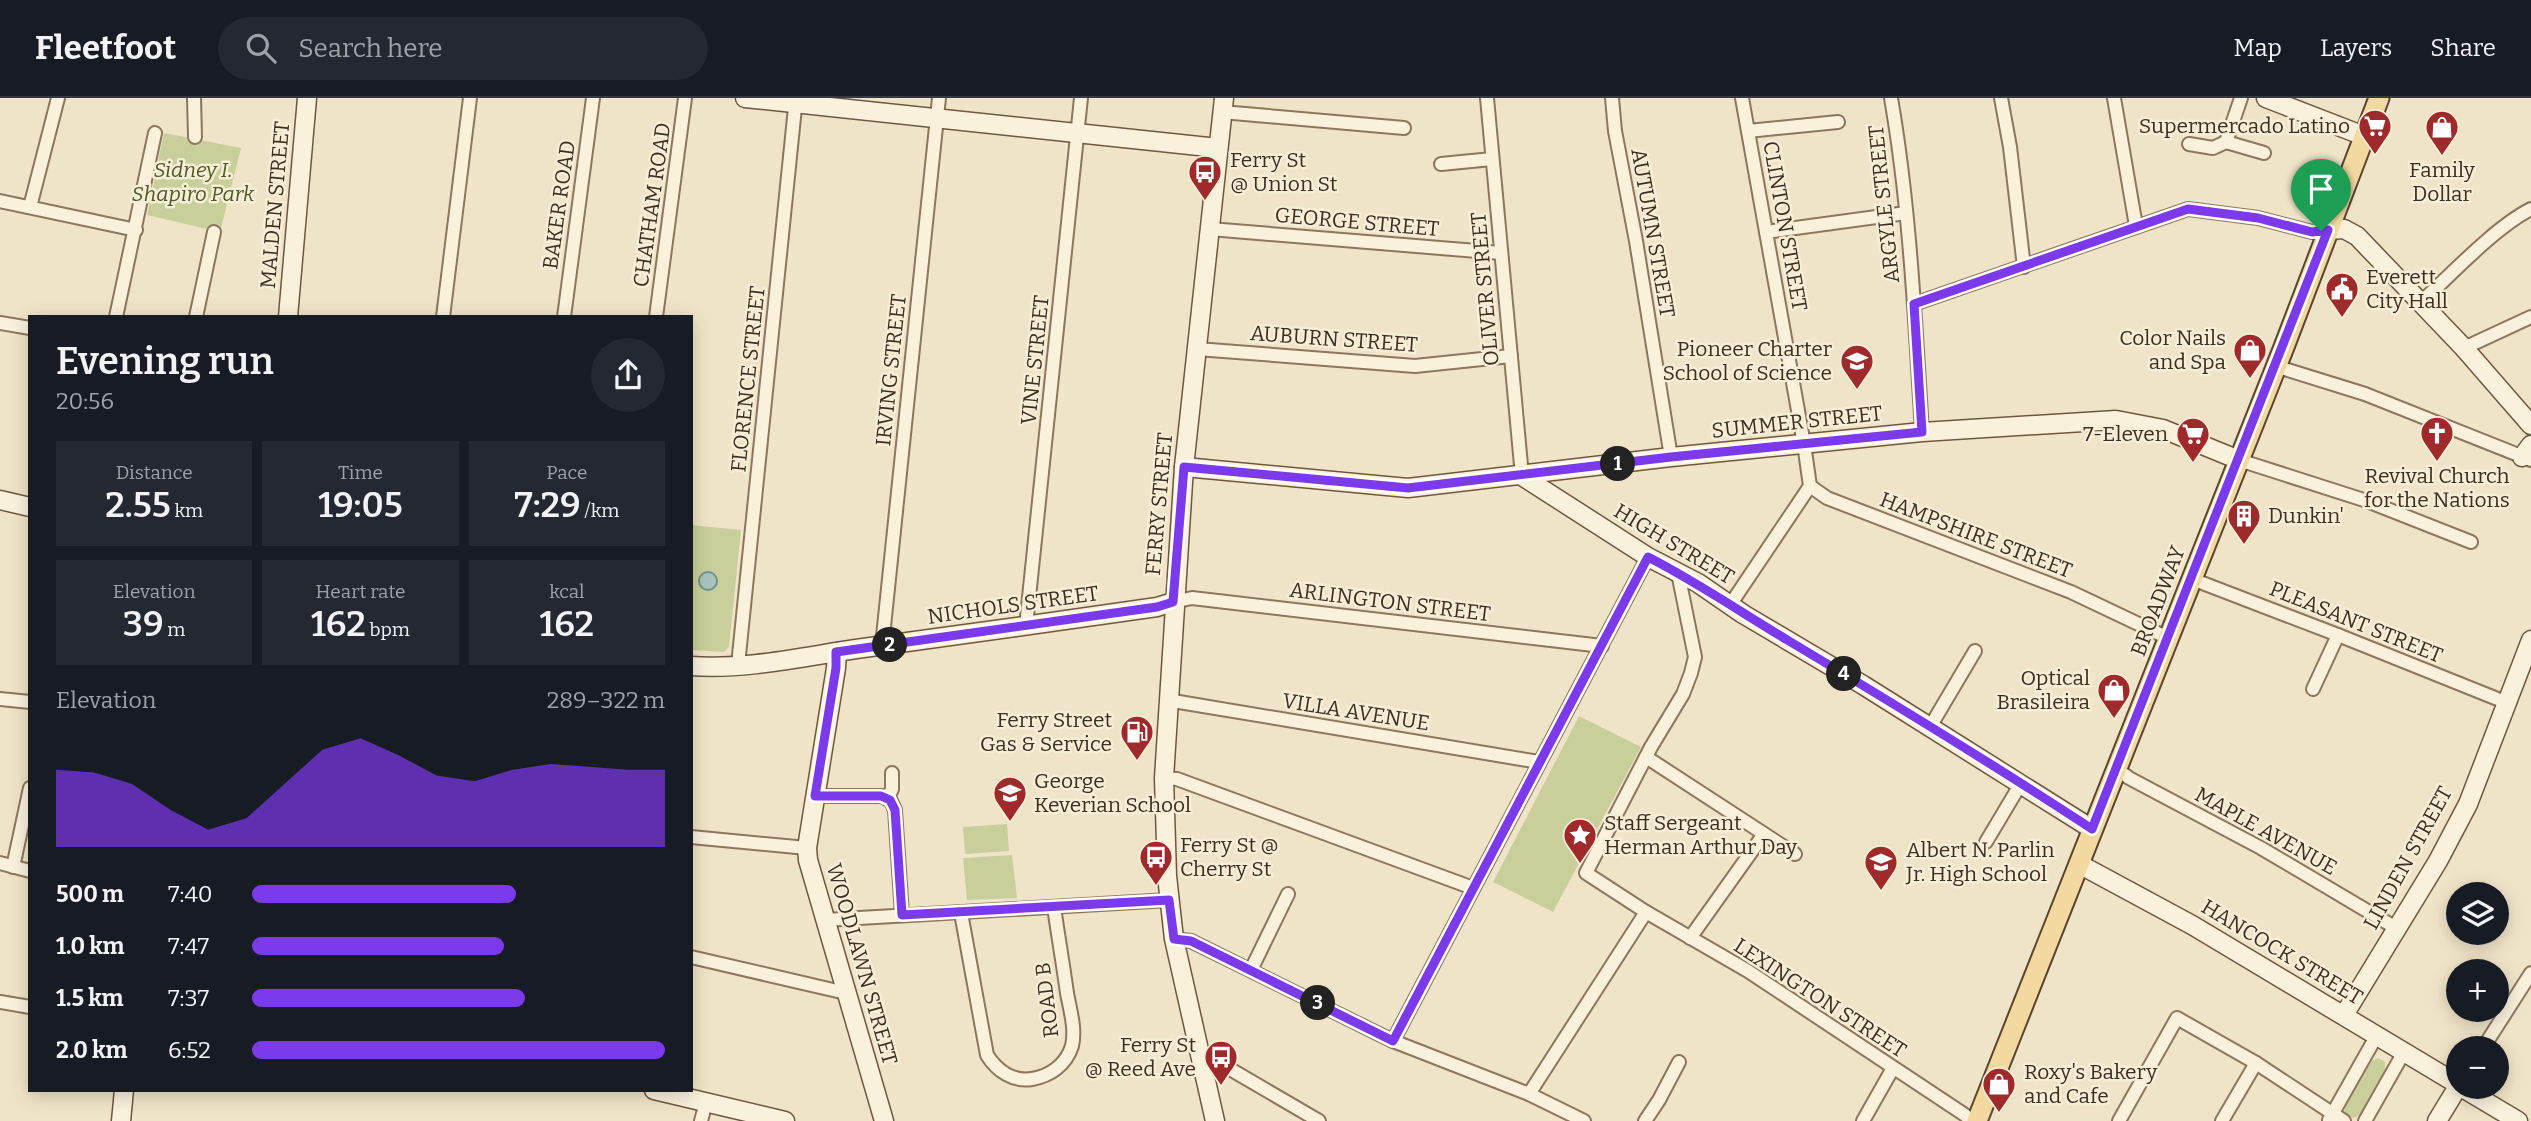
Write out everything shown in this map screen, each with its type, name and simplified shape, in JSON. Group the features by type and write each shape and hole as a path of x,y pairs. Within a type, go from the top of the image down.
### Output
{"main road":[{"name":"BROADWAY","path":"1977,1121 2379,98"}],"street":[{"path":"30,207 58,98"},
{"path":"194,98 195,137"},
{"name":"MALDEN STREET","path":"288,315 307,98"},
{"path":"443,315 470,98"},
{"name":"BAKER ROAD","path":"564,315 593,98"},
{"name":"CHATHAM ROAD","path":"656,315 685,98"},
{"path":"745,98 796,101 1218,148"},
{"name":"IRVING STREET","path":"882,646 939,98"},
{"name":"VINE STREET","path":"1026,626 1081,98"},
{"name":"OLIVER STREET","path":"1487,98 1522,476"},
{"name":"AUTUMN STREET","path":"1612,98 1615,131 1671,457"},
{"name":"CLINTON STREET","path":"1742,98 1804,444"},
{"name":"ARGYLE STREET","path":"1891,98 1906,213 1922,432"},
{"path":"2001,98 2010,147 2024,267"},
{"path":"2114,98 2136,226"},
{"path":"2226,142 2241,98"},
{"path":"2266,98 2364,136"},
{"name":"FLORENCE STREET","path":"738,665 796,101"},
{"path":"1223,105 1404,128"},
{"name":"FERRY STREET","path":"1215,1121 1174,939 1165,852 1164,778 1173,602 1184,467 1223,105"},
{"path":"1748,131 1838,122"},
{"path":"116,315 155,133"},
{"path":"2189,144 2213,148 2226,142 2264,153"},
{"path":"1441,164 1492,159"},
{"path":"0,201 136,230"},
{"path":"1914,304 2188,209 2258,218 2312,232 2344,229 2357,236 2464,348 2531,425"},
{"path":"2420,303 2475,252 2531,209"},
{"path":"1766,232 1906,213"},
{"name":"GEORGE STREET","path":"1210,229 1501,253"},
{"path":"196,315 214,232"},
{"path":"2464,348 2531,317"},
{"path":"0,323 28,328"},
{"name":"AUBURN STREET","path":"1196,349 1415,366 1511,356"},
{"path":"2275,366 2365,394 2528,454"},
{"name":"SUMMER STREET","path":"1522,476 1671,457 1922,432 2116,420 2163,429 2239,460"},
{"path":"1730,605 1810,486 1804,444"},
{"path":"2239,460 2367,501 2471,542"},
{"path":"1184,467 1408,488 1522,476"},
{"name":"HIGH STREET","path":"1522,476 1648,557 1930,727 2092,829"},
{"name":"HAMPSHIRE STREET","path":"1810,486 1827,498 2071,592 2168,638"},
{"path":"0,500 28,507"},
{"path":"1393,1041 1648,557"},
{"path":"1678,573 1695,657 1683,694 1646,757 1795,854"},
{"name":"PLEASANT STREET","path":"2192,579 2505,702"},
{"name":"ARLINGTON STREET","path":"1173,602 1192,598 1602,646"},
{"name":"NICHOLS STREET","path":"693,666 738,665 882,646 1157,607 1173,602"},
{"path":"2313,689 2338,635"},
{"name":"LINDEN STREET","path":"2344,1015 2438,861 2468,804 2531,640"},
{"path":"1930,727 1975,651"},
{"name":"WOODLAWN STREET","path":"836,652 836,668 807,848 809,867 884,1121"},
{"path":"0,699 28,702"},
{"name":"VILLA AVENUE","path":"1167,700 1539,762"},
{"name":"LEXINGTON STREET","path":"1646,757 1586,873 1646,912 1748,971 1971,1121"},
{"name":"MAPLE AVENUE","path":"2117,769 2129,778 2261,848 2396,928"},
{"path":"888,798 892,787 891,773"},
{"path":"1164,778 1177,779 1473,888"},
{"path":"1986,842 2020,785"},
{"path":"815,796 888,798 895,810 902,915"},
{"path":"13,867 28,797"},
{"path":"1690,938 1764,834"},
{"path":"693,837 807,848"},
{"path":"0,863 28,871"},
{"name":"HANCOCK STREET","path":"2079,864 2192,925 2446,1078"},
{"path":"1251,970 1288,894"},
{"path":"825,920 1169,900"},
{"name":"ROAD B","path":"961,913 987,1055 994,1066 1006,1075 1028,1080 1043,1076 1060,1066 1069,1054 1073,1042 1054,906"},
{"path":"1529,1094 1646,912"},
{"path":"1174,939 1191,941 1393,1041 1529,1094 1584,1121"},
{"path":"693,957 846,993"},
{"path":"2491,1036 2531,973"},
{"path":"0,1002 28,1007"},
{"path":"2119,1121 2177,1018 2256,1063 2335,1119 2377,1035"},
{"path":"2365,1121 2404,1052"},
{"path":"1201,1060 1218,1062 1319,1121"},
{"path":"1645,1121 1679,1062"},
{"path":"2222,1121 2256,1063"},
{"path":"1863,1121 1893,1068"},
{"path":"121,1121 124,1092"},
{"path":"663,1092 785,1121"},
{"path":"2438,1121 2452,1099"},
{"name":"HANCOCK STREET","path":"2482,1099 2518,1121"},
{"path":"701,1121 706,1102"}],"green space":[{"name":"Sidney I. Shapiro Park","path":"164,133 241,148 220,232 147,215"},
{"path":"693,525 741,530 729,647 724,652 693,650"},
{"path":"1579,716 1641,747 1553,912 1493,882"},
{"path":"1007,824 1009,851 965,854 963,827"},
{"path":"1012,855 1017,898 967,900 963,858"},
{"path":"2378,1058 2385,1062 2385,1070 2359,1116 2352,1118 2344,1111 2345,1107 2372,1061"}],"water":[{"path":"708,572 714,575 717,581 714,587 708,590 702,587 699,581 702,575"}],"place":[{"name":"Supermercado Latino","path":"2375,156"},
{"name":"Family Dollar","path":"2442,157"},
{"name":"Ferry St @ Union St","path":"1205,202"},
{"name":"Everett City Hall","path":"2342,319"},
{"name":"Color Nails and Spa","path":"2250,380"},
{"name":"Pioneer Charter School of Science","path":"1857,391"},
{"name":"Revival Church for the Nations","path":"2437,463"},
{"name":"7-Eleven","path":"2193,464"},
{"name":"Dunkin'","path":"2244,546"},
{"name":"Optical Brasileira","path":"2114,720"},
{"name":"Ferry Street Gas & Service","path":"1137,762"},
{"name":"George Keverian School","path":"1010,823"},
{"name":"Staff Sergeant Herman Arthur Day","path":"1580,865"},
{"name":"Ferry St @ Cherry St","path":"1156,887"},
{"name":"Albert N. Parlin Jr. High School","path":"1881,892"},
{"name":"Ferry St @ Reed Ave","path":"1221,1087"},
{"name":"Roxy's Bakery and Cafe","path":"1999,1114"}],"route":[{"path":"2188,209 2258,218 2312,232 2321,231 2328,230 2314,270 2092,829 1863,685 1743,614 1698,583 1648,557 1393,1041 1191,941 1174,939 1169,900 902,915 894,805 886,797 880,796 815,796 836,668 836,652 1157,607 1173,602 1184,467 1408,488 1671,457 1922,432 1914,304 2188,209"}]}
